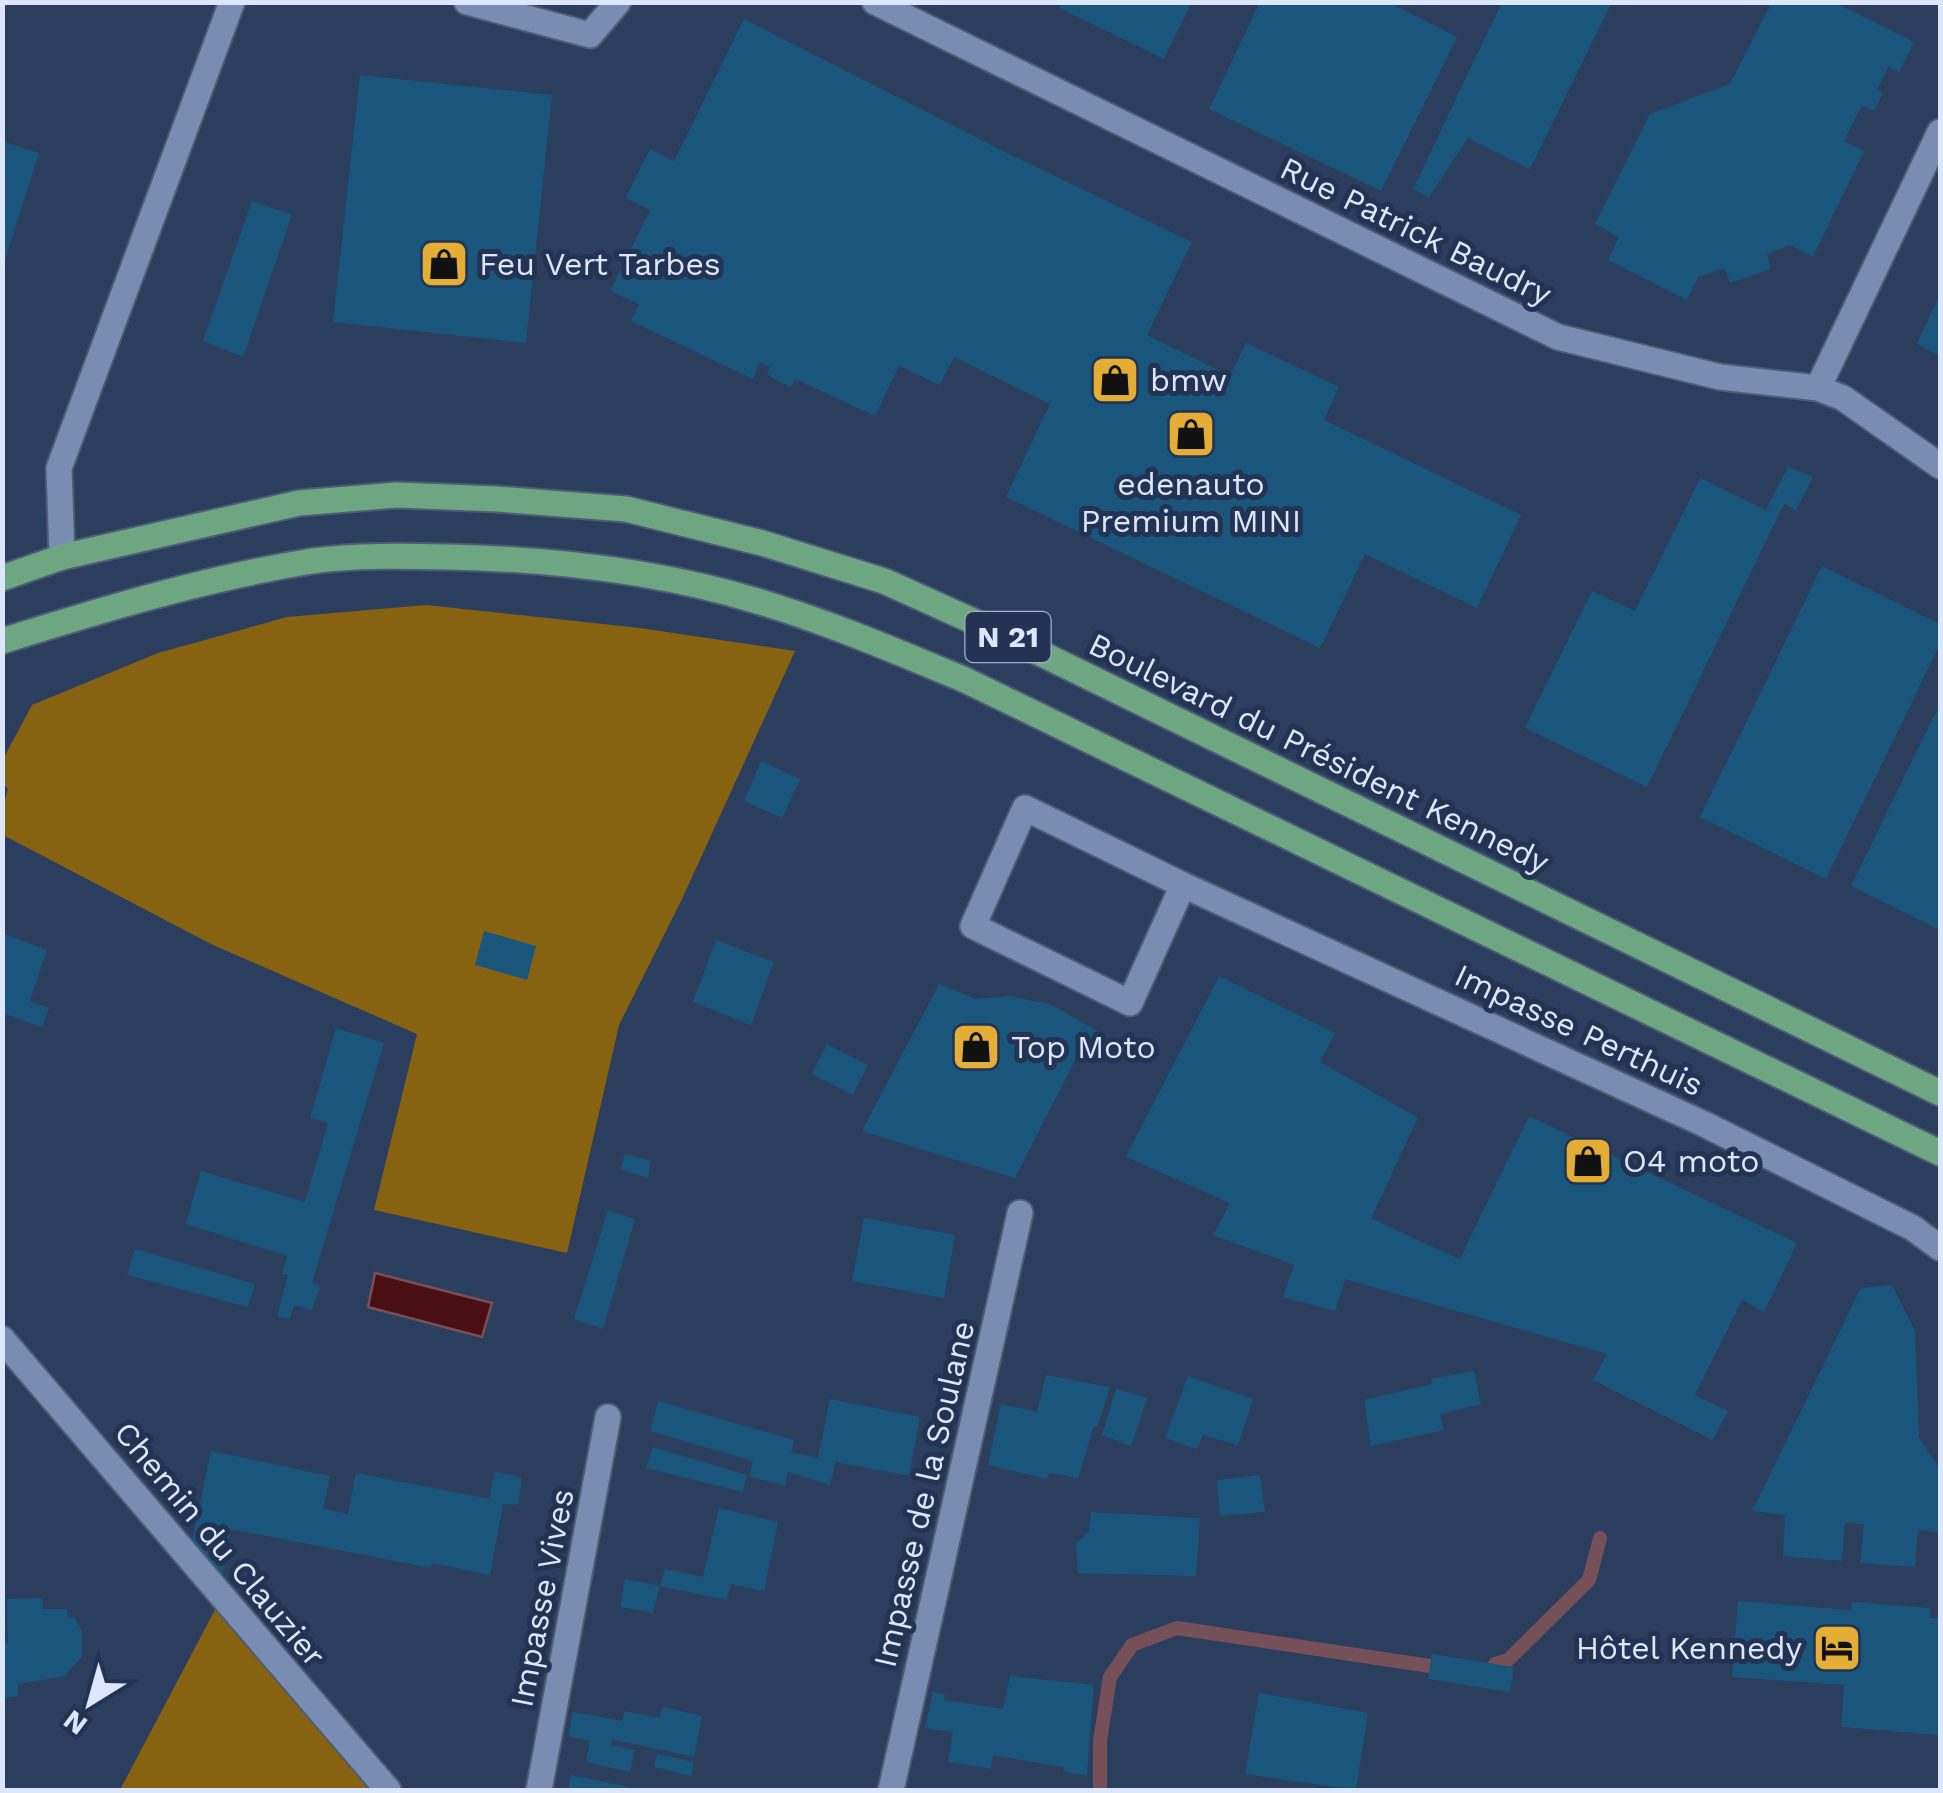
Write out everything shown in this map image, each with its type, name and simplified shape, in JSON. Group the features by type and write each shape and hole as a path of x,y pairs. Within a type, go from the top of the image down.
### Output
{"main road":[{"name":"Boulevard du Président Kennedy","path":"2,578 62,557 299,503 397,495 496,498 626,509 762,543 884,581 996,632 1940,1093"},
{"name":"N 21","path":"2,640 123,603 314,561 407,556 514,558 628,572 753,600 843,629 963,679 1940,1153"}],"street":[{"path":"62,557 59,468 232,2"},
{"path":"467,2 590,35 618,2"},
{"name":"Rue Patrick Baudry","path":"875,2 1558,337 1720,378 1818,388 1844,398 1940,466"},
{"path":"1818,388 1940,132"},
{"name":"Impasse Perthuis","path":"1183,885 1130,1003 973,926 1025,808 1183,885 1704,1124 1913,1228 1940,1248"},
{"name":"Impasse de la Soulane","path":"891,1790 1020,1212"},
{"name":"Chemin du Clauzier","path":"2,1339 388,1790"},
{"name":"Impasse Vives","path":"539,1790 608,1417"}],"shaded area":[{"path":"426,605 640,628 795,651 682,899 619,1025 567,1253 374,1210 417,1034 211,944 3,835 3,806 8,789 3,783 2,761 32,705 158,653 287,617"},
{"path":"375,1273 492,1303 482,1337 368,1307"},
{"path":"217,1606 370,1790 120,1790"}],"building":[{"path":"1062,2 1192,2 1164,59 1059,8"},
{"path":"1260,2 1387,2 1457,37 1381,191 1209,109"},
{"path":"1502,2 1612,2 1530,169 1468,138 1429,197 1413,189"},
{"path":"1772,2 1834,2 1914,42 1899,72 1888,67 1877,90 1883,93 1874,111 1862,105 1844,141 1864,151 1813,257 1790,245 1767,254 1771,269 1730,283 1725,268 1698,277 1687,300 1608,260 1619,237 1595,224 1650,114 1730,84"},
{"path":"744,19 1192,242 1147,335 1230,376 1246,343 1339,387 1324,420 1521,515 1477,608 1365,554 1320,648 1006,497 1050,404 954,357 940,385 899,366 875,416 795,379 791,387 767,375 770,367 760,362 753,379 631,321 639,304 610,291 650,210 626,198 650,149 674,161"},
{"path":"360,75 552,95 526,343 333,322"},
{"path":"2,141 39,153 3,266 2,266"},
{"path":"252,201 292,215 243,357 203,341"},
{"path":"1940,294 1940,356 1917,344"},
{"path":"1788,467 1813,477 1796,510 1784,504 1647,787 1525,728 1592,591 1635,611 1700,478 1766,510"},
{"path":"1822,566 1940,624 1940,644 1826,879 1700,817"},
{"path":"1940,704 1940,930 1851,886"},
{"path":"761,761 800,779 782,818 744,801"},
{"path":"484,931 536,946 527,980 475,965"},
{"path":"2,933 47,950 30,1001 49,1008 42,1027 2,1013"},
{"path":"716,940 774,962 751,1025 693,1002"},
{"path":"1219,976 1335,1033 1320,1062 1418,1118 1371,1218 1428,1245 1460,1259 1529,1116 1797,1243 1764,1312 1742,1300 1695,1395 1728,1411 1713,1440 1593,1380 1607,1354 1345,1279 1335,1311 1283,1297 1294,1265 1213,1235 1230,1203 1126,1157"},
{"path":"939,984 976,999 1010,996 1052,1005 1107,1037 1094,1061 1079,1053 1015,1178 862,1131"},
{"path":"336,1028 384,1043 312,1283 320,1286 312,1310 294,1305 290,1319 277,1316 288,1275 282,1274 287,1256 186,1224 201,1171 305,1202 328,1123 310,1118"},
{"path":"827,1044 868,1065 853,1095 812,1074"},
{"path":"625,1154 651,1161 648,1178 620,1169"},
{"path":"608,1210 635,1219 603,1329 574,1319"},
{"path":"864,1218 955,1235 944,1298 852,1281"},
{"path":"135,1249 255,1284 248,1307 127,1275"},
{"path":"1892,1285 1915,1331 1919,1437 1940,1470 1940,1533 1918,1529 1915,1567 1860,1563 1864,1525 1845,1522 1842,1561 1783,1556 1785,1515 1752,1511 1861,1288"},
{"path":"1474,1371 1481,1404 1440,1414 1444,1430 1371,1446 1364,1400 1432,1384 1431,1379"},
{"path":"1046,1375 1110,1387 1078,1478 1049,1473 1047,1479 988,1465 1001,1404 1037,1412"},
{"path":"1188,1376 1253,1399 1238,1445 1203,1435 1197,1449 1165,1438"},
{"path":"1116,1389 1147,1398 1131,1446 1102,1435"},
{"path":"830,1399 920,1417 909,1476 836,1462 830,1485 788,1472 785,1486 749,1476 753,1461 650,1431 658,1401 794,1440 791,1452 818,1458"},
{"path":"653,1447 747,1475 743,1492 646,1468"},
{"path":"211,1451 330,1476 323,1509 348,1514 356,1473 489,1499 495,1471 522,1478 518,1505 503,1504 490,1575 432,1563 431,1568 231,1529 222,1577 192,1541"},
{"path":"1260,1475 1265,1512 1220,1516 1217,1480"},
{"path":"719,1508 778,1522 764,1591 731,1584 727,1600 660,1586 665,1569 703,1577"},
{"path":"1091,1512 1200,1518 1196,1576 1078,1573 1076,1544 1089,1531"},
{"path":"625,1579 660,1586 653,1613 620,1607"},
{"path":"42,1598 43,1609 67,1609 68,1617 74,1617 82,1631 82,1657 64,1676 18,1684 18,1696 2,1698 2,1643 8,1643 7,1599"},
{"name":"Hôtel Kennedy","path":"1738,1601 1851,1610 1852,1602 1931,1608 1930,1618 1940,1618 1940,1735 1841,1727 1844,1685 1732,1677"},
{"path":"1432,1654 1514,1667 1510,1692 1428,1679"},
{"path":"1010,1676 1094,1685 1087,1776 1063,1771 1064,1767 993,1755 991,1769 948,1762 953,1732 925,1728 933,1692 945,1694 944,1700 1003,1709"},
{"path":"1259,1693 1368,1713 1356,1790 1245,1774"},
{"path":"663,1707 702,1716 694,1757 612,1739 610,1745 635,1750 630,1772 586,1762 590,1741 568,1736 573,1712 622,1721 625,1711 659,1718"},
{"path":"657,1754 694,1762 691,1776 654,1767"},
{"path":"571,1775 630,1787 568,1790"}],"waterway":[{"path":"1495,1664 1508,1660 1589,1580 1600,1538"},
{"path":"1100,1790 1100,1741 1110,1677 1132,1645 1177,1628 1430,1666"}],"place":[{"name":"Feu Vert Tarbes","path":"444,264"},
{"name":"bmw","path":"1115,380"},
{"name":"edenauto Premium MINI","path":"1191,434"},
{"name":"Top Moto","path":"976,1047"},
{"name":"O4 moto","path":"1588,1161"},
{"name":"Hôtel Kennedy","path":"1837,1648"}]}
